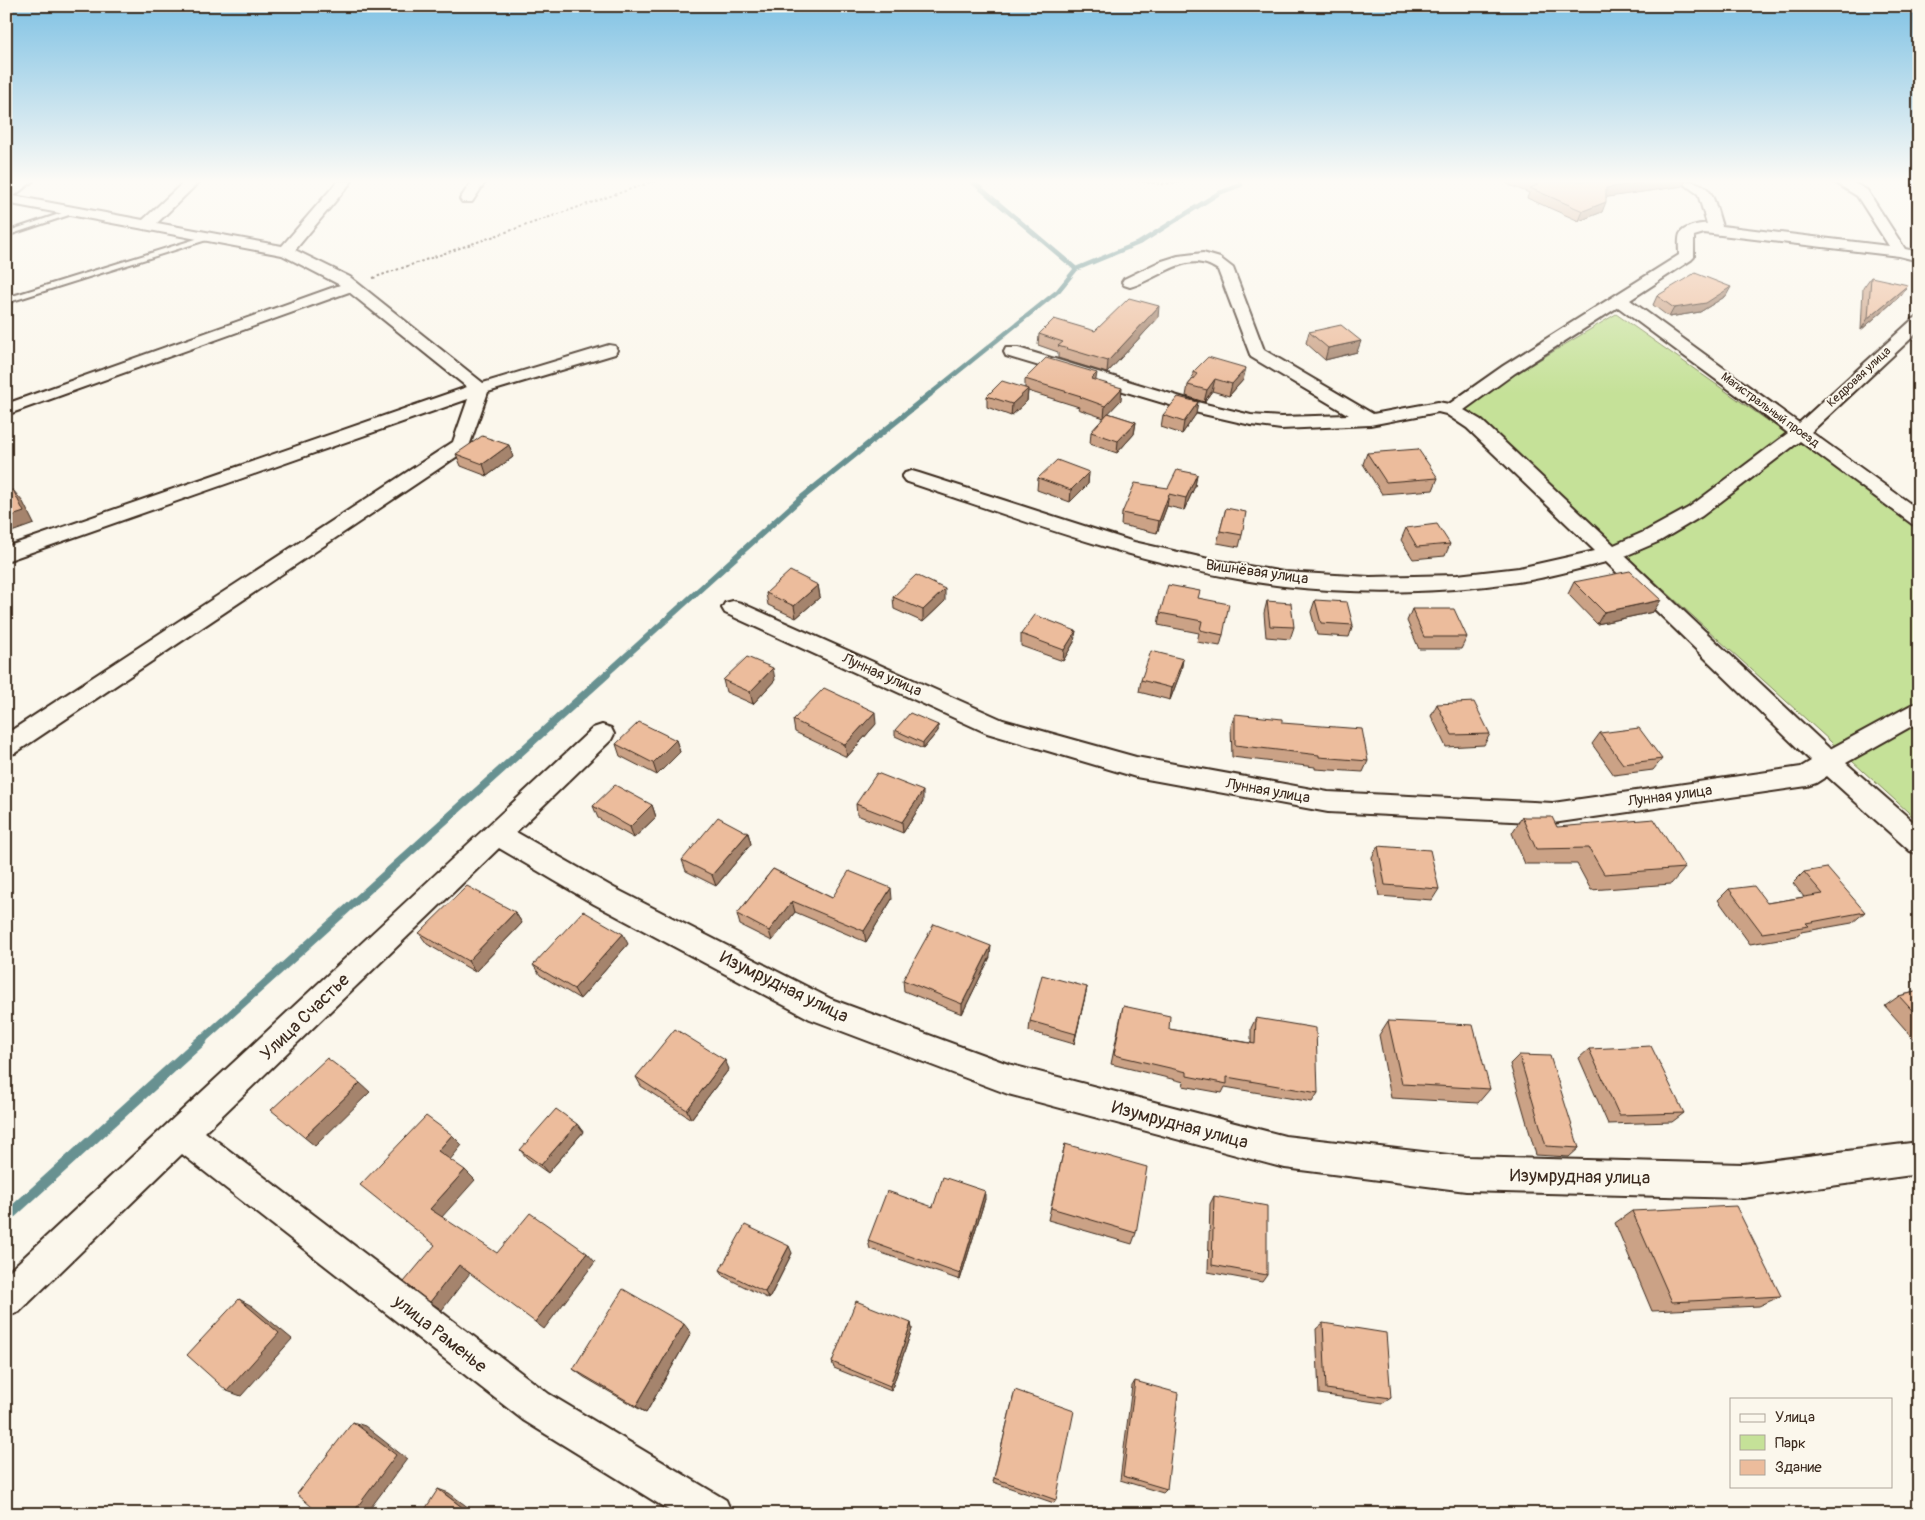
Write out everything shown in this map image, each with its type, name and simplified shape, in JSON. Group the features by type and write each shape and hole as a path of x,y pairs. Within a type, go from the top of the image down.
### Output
{"street":[{"path":"288,252 344,280 480,389"},
{"path":"1452,410 1480,389 1686,257 1686,252"},
{"path":"1900,252 1918,260"},
{"path":"1130,282 1164,265 1180,260 1198,258 1219,262 1225,268 1257,353 1370,420"},
{"path":"6,410 351,286"},
{"name":"Магистральный проезд","path":"1620,301 1919,520"},
{"name":"Кедровая улица","path":"1612,554 1653,536 1696,512 1800,432 1919,322"},
{"path":"6,554 480,389 609,350"},
{"path":"1012,352 1230,416 1282,422 1370,420 1438,407 1452,410 1474,424 1828,762 1919,843"},
{"path":"6,746 461,445 480,389"},
{"name":"Вишнёвая улица","path":"912,477 1130,548 1213,567 1284,579 1370,584 1457,582 1519,575 1612,554"},
{"name":"Лунная улица","path":"733,608 996,727 1136,767 1328,802 1554,813 1807,776 1828,762 1919,711"},
{"name":"Улица Счастье","path":"6,1299 602,734"},
{"name":"Изумрудная улица","path":"497,834 604,896 821,1009 1008,1079 1285,1152 1466,1174 1743,1181 1919,1158"},
{"name":"улица Раменье","path":"182,1134 536,1407 712,1514"}],"lane":[{"path":"6,301 164,252"}],"path":[{"path":"351,286 449,252"}],"green space":[{"path":"1616,314 1919,527 1919,822 1462,406"}],"building":[{"path":"1695,273 1731,287 1706,303 1674,308 1657,296"},
{"path":"1871,277 1908,285 1868,318"},
{"path":"1129,298 1159,306 1108,361 1058,346 1063,342 1039,334 1054,319 1095,331"},
{"path":"1341,325 1361,341 1328,348 1309,332"},
{"path":"1208,357 1246,368 1232,384 1215,379 1207,390 1188,385 1197,374 1193,372"},
{"path":"1046,358 1097,373 1091,379 1122,388 1105,406 1081,396 1025,379"},
{"path":"1002,381 1028,389 1012,404 987,396"},
{"path":"1178,397 1198,402 1184,422 1163,415"},
{"path":"1108,413 1136,422 1118,441 1091,432"},
{"path":"482,436 509,445 483,464 456,454"},
{"path":"1418,449 1438,478 1386,482 1367,453"},
{"path":"1057,460 1089,472 1071,490 1038,478"},
{"path":"1177,470 1197,474 1186,498 1169,494 1159,521 1122,513 1135,483 1168,488"},
{"path":"13,490 24,512 6,518 6,492"},
{"path":"1226,508 1246,512 1242,535 1220,531"},
{"path":"1437,524 1450,544 1417,547 1406,528"},
{"path":"790,571 818,585 794,606 766,593"},
{"path":"1630,571 1661,600 1604,612 1574,582"},
{"path":"916,575 945,589 923,610 893,597"},
{"path":"1168,585 1200,591 1198,598 1229,604 1223,635 1200,630 1202,621 1160,613"},
{"path":"1315,600 1347,602 1353,625 1321,623"},
{"path":"1267,601 1291,603 1294,627 1270,626"},
{"path":"1412,609 1454,609 1467,637 1424,637"},
{"path":"1035,615 1076,631 1064,650 1021,634"},
{"path":"1151,651 1183,659 1172,688 1141,680"},
{"path":"747,657 773,668 750,692 723,680"},
{"path":"824,688 875,712 845,745 793,720"},
{"path":"1474,702 1490,734 1452,735 1437,704"},
{"path":"910,713 938,725 923,743 895,730"},
{"path":"1235,714 1282,719 1282,723 1362,729 1368,761 1319,757 1319,755 1235,745"},
{"path":"639,722 676,740 653,763 616,744"},
{"path":"1639,728 1662,759 1623,764 1600,733"},
{"path":"877,773 923,791 902,822 856,804"},
{"path":"615,785 652,805 630,827 593,806"},
{"path":"718,817 748,833 712,875 682,860"},
{"path":"1522,817 1552,817 1557,827 1654,819 1685,868 1604,874 1589,848 1536,849"},
{"path":"1378,846 1430,850 1439,889 1385,885"},
{"path":"1827,868 1865,912 1806,923 1809,926 1762,933 1729,889 1754,886 1767,903 1823,894 1804,872"},
{"path":"773,869 832,898 849,871 891,888 864,931 792,901 769,931 737,914"},
{"path":"467,886 515,912 468,961 419,933"},
{"path":"583,911 623,934 574,989 533,965"},
{"path":"934,924 991,946 962,1004 903,980"},
{"path":"1042,975 1087,987 1076,1034 1030,1021"},
{"path":"1919,991 1919,1018 1899,996"},
{"path":"1123,1006 1170,1016 1169,1029 1255,1044 1256,1018 1316,1028 1318,1093 1227,1077 1227,1084 1187,1076 1187,1072 1114,1055"},
{"path":"1388,1021 1473,1025 1490,1089 1402,1084"},
{"path":"675,1029 725,1060 687,1110 636,1077"},
{"path":"1651,1046 1684,1113 1619,1115 1589,1049"},
{"path":"1519,1055 1550,1056 1579,1148 1546,1146"},
{"path":"327,1058 360,1083 304,1137 271,1110"},
{"path":"556,1109 577,1124 541,1165 520,1150"},
{"path":"426,1116 452,1135 438,1151 465,1170 430,1209 497,1253 530,1213 587,1253 535,1322 459,1265 430,1302 404,1282 435,1245 360,1185"},
{"path":"1065,1144 1147,1167 1136,1233 1051,1208"},
{"path":"943,1177 985,1191 960,1274 868,1241 887,1191 933,1207"},
{"path":"1214,1196 1267,1206 1267,1275 1212,1265"},
{"path":"1736,1206 1781,1296 1672,1302 1632,1211"},
{"path":"745,1225 789,1246 765,1292 720,1270"},
{"path":"623,1289 684,1324 636,1406 573,1369"},
{"path":"239,1299 279,1333 227,1391 187,1355"},
{"path":"856,1301 911,1323 890,1386 832,1362"},
{"path":"1323,1323 1386,1333 1391,1398 1326,1389"},
{"path":"1135,1381 1178,1393 1167,1489 1123,1476"},
{"path":"1015,1390 1074,1411 1056,1500 994,1478"},
{"path":"353,1422 396,1455 352,1514 320,1514 297,1494"},
{"path":"438,1489 471,1514 422,1514"}],"waterway":[{"path":"1056,252 1076,269"},
{"path":"1076,269 1117,252"},
{"path":"929,395 1058,291 1076,269"},
{"path":"605,675 799,500 930,394"},
{"path":"201,1041 607,674"},
{"path":"6,1218 202,1040"}]}
